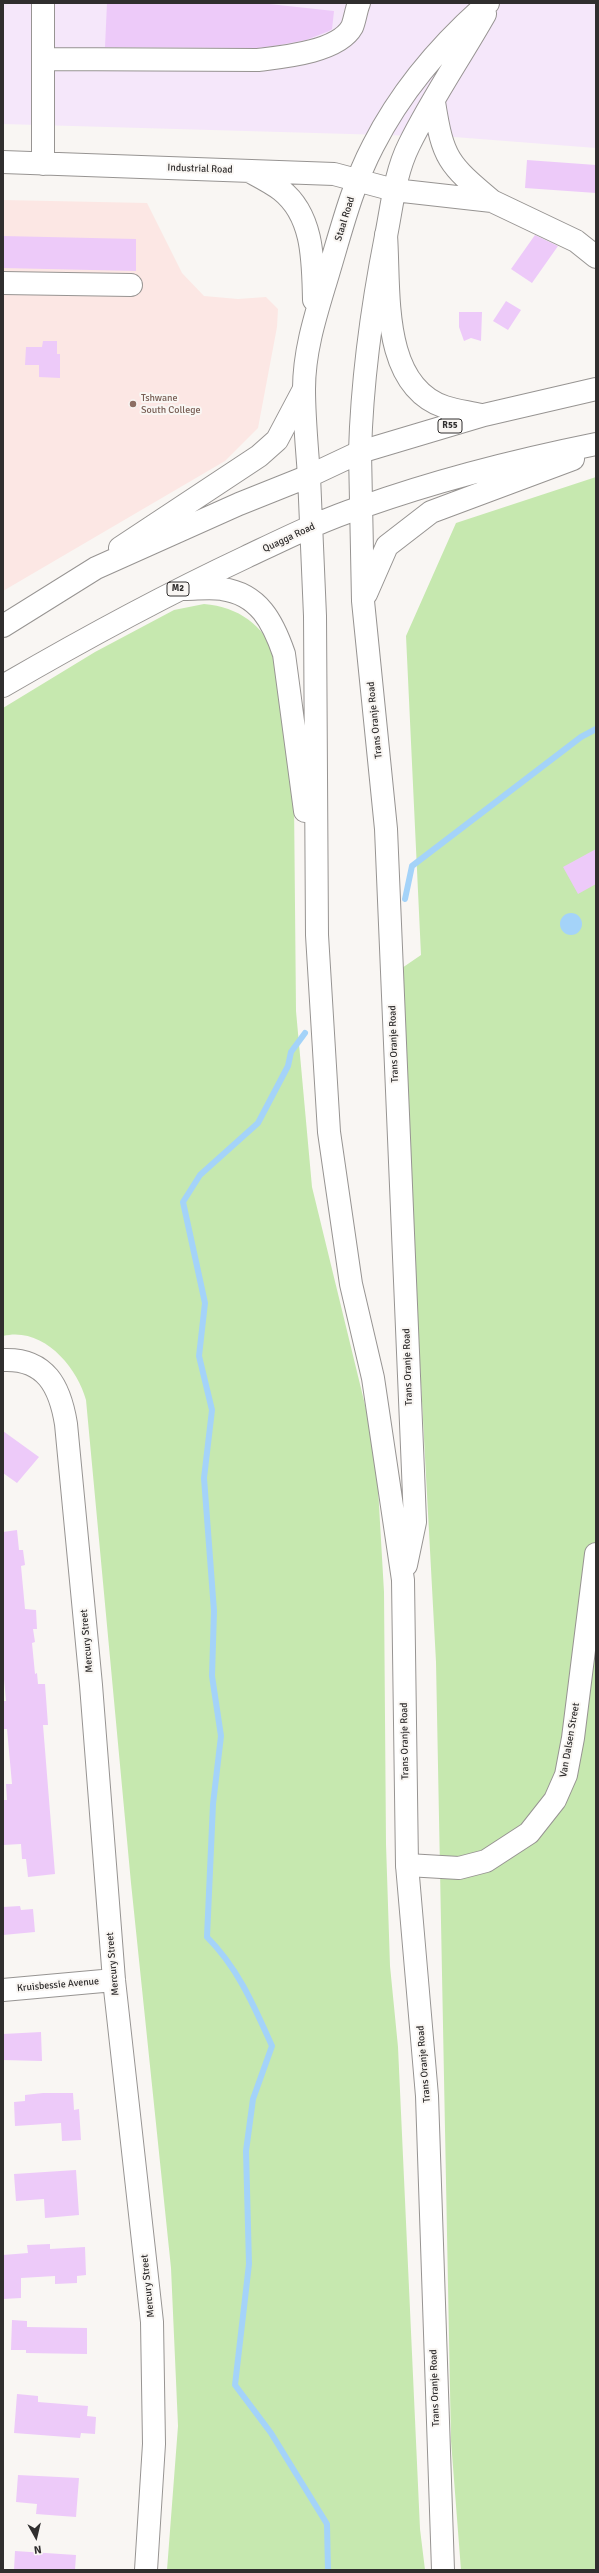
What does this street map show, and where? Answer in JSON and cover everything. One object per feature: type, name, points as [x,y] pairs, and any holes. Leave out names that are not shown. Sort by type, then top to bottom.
[{"type":"main road","points":[[43,3],[43,164]]},
{"type":"main road","points":[[43,59],[258,60],[282,57],[336,42],[352,27],[358,3]]},
{"type":"main road","name":"Staal Road","points":[[311,527],[304,389],[307,354],[314,323],[358,180],[373,146],[419,75],[442,46],[488,3]]},
{"type":"main road","points":[[360,452],[363,380],[377,277],[394,190],[408,146],[492,3]]},
{"type":"main road","points":[[434,102],[439,137],[450,161],[459,173],[492,201],[576,241],[596,258]]},
{"type":"main road","name":"Industrial Road","points":[[3,162],[334,174],[394,190],[492,201]]},
{"type":"main road","points":[[248,170],[281,190],[298,209],[305,224],[313,264],[314,323]]},
{"type":"main road","points":[[386,235],[395,350],[403,370],[419,390],[433,401],[444,407],[484,415]]},
{"type":"main road","points":[[3,283],[131,285]]},
{"type":"main road","points":[[96,568],[128,540],[260,456],[277,440],[304,389]]},
{"type":"main road","name":"R55","points":[[309,476],[360,452],[484,415],[596,389]]},
{"type":"main road","name":"Quagga Road","points":[[3,686],[87,637],[178,589],[311,527],[360,507],[474,474],[596,444]]},
{"type":"main road","points":[[363,601],[387,546],[431,512],[548,470],[596,449]]},
{"type":"main road","name":"Trans Oranje Road","points":[[360,452],[363,601],[386,829],[413,1463],[415,1522],[403,1580]]},
{"type":"main road","points":[[3,626],[96,568],[239,504],[309,476]]},
{"type":"main road","name":"Trans Oranje Road","points":[[311,527],[317,720],[316,881],[322,1033],[329,1132],[351,1284],[373,1378],[403,1580],[407,1865],[427,2096],[441,2548],[443,2570]]},
{"type":"main road","points":[[178,589],[223,589],[245,597],[264,609],[276,631],[284,654],[316,881]]},
{"type":"main road","name":"Mercury Street","points":[[3,1360],[24,1361],[36,1367],[54,1383],[59,1395],[66,1424],[92,1693],[114,1980],[152,2322],[154,2444],[146,2570]]},
{"type":"main road","name":"Van Dalsen Street","points":[[407,1865],[459,1868],[486,1861],[529,1833],[555,1800],[566,1775],[573,1738],[596,1554]]},
{"type":"main road","name":"Kruisbessie Avenue","points":[[3,1990],[114,1980]]},
{"type":"main road","name":"Trans Oranje Road","points":[[441,2548],[446,2570]]},
{"type":"shaded area","points":[[3,3],[596,3],[596,148],[454,137],[3,124]]},
{"type":"shaded area","name":"Tshwane South College","points":[[3,200],[147,203],[182,273],[204,296],[238,299],[266,297],[278,309],[277,327],[258,428],[225,461],[3,591]]},
{"type":"green space","points":[[596,477],[596,2570],[461,2570],[451,2441],[436,1662],[414,1252],[402,968],[421,955],[406,636],[456,523]]},
{"type":"green space","points":[[204,604],[228,609],[248,620],[264,635],[276,656],[294,801],[296,1011],[312,1187],[367,1413],[378,1488],[384,1592],[386,1844],[390,1966],[398,2047],[420,2529],[425,2570],[167,2570],[178,2426],[171,2268],[131,1883],[86,1400],[75,1374],[56,1352],[44,1343],[31,1337],[17,1334],[3,1336],[3,708],[95,652],[174,610]]},
{"type":"water","points":[[571,913],[579,916],[582,924],[579,932],[571,935],[563,932],[560,924],[563,916]]},
{"type":"building","points":[[107,3],[260,3],[334,11],[332,29],[329,31],[306,40],[279,45],[257,48],[105,47]]},
{"type":"building","points":[[527,160],[596,165],[596,193],[525,188]]},
{"type":"building","points":[[535,235],[558,246],[532,283],[511,269]]},
{"type":"building","points":[[3,236],[136,239],[136,271],[3,268]]},
{"type":"building","points":[[506,301],[521,310],[508,330],[493,321]]},
{"type":"building","points":[[459,312],[482,312],[481,341],[471,338],[464,341],[459,327]]},
{"type":"building","points":[[43,341],[57,341],[57,354],[60,354],[60,378],[39,377],[39,365],[25,365],[26,347],[42,347]]},
{"type":"building","points":[[596,849],[596,884],[578,894],[563,867]]},
{"type":"building","points":[[3,1431],[39,1457],[17,1483],[3,1473]]},
{"type":"building","points":[[17,1530],[19,1550],[23,1550],[25,1565],[21,1566],[25,1609],[36,1610],[37,1629],[33,1629],[35,1642],[32,1643],[35,1674],[37,1673],[38,1684],[45,1684],[48,1725],[43,1725],[55,1874],[28,1877],[26,1859],[22,1859],[21,1844],[3,1845],[3,1800],[7,1800],[6,1784],[12,1784],[7,1729],[3,1729],[3,1701],[6,1701],[3,1668],[3,1532]]},
{"type":"building","points":[[20,1906],[21,1910],[33,1909],[35,1932],[3,1935],[3,1907]]},
{"type":"building","points":[[41,2032],[42,2061],[3,2060],[3,2034]]},
{"type":"building","points":[[43,2093],[73,2093],[74,2110],[79,2109],[81,2140],[62,2141],[61,2123],[15,2126],[14,2102],[25,2101],[25,2095]]},
{"type":"building","points":[[76,2170],[79,2215],[45,2218],[44,2199],[16,2201],[14,2174]]},
{"type":"building","points":[[50,2244],[50,2249],[85,2247],[86,2275],[77,2276],[77,2283],[55,2284],[55,2276],[21,2278],[21,2298],[3,2299],[3,2255],[28,2253],[27,2245]]},
{"type":"building","points":[[12,2320],[27,2321],[27,2327],[87,2328],[87,2354],[26,2353],[26,2350],[11,2350]]},
{"type":"building","points":[[17,2394],[38,2396],[38,2402],[88,2406],[87,2416],[96,2417],[95,2434],[81,2433],[80,2438],[14,2433]]},
{"type":"building","points":[[18,2475],[79,2478],[76,2517],[36,2514],[37,2504],[16,2502]]},
{"type":"building","points":[[15,2551],[76,2555],[75,2570],[14,2570]]},
{"type":"waterway","points":[[405,899],[412,866],[581,737],[596,729]]},
{"type":"waterway","points":[[305,1033],[291,1052],[288,1066],[258,1123],[200,1175],[183,1202],[205,1303],[199,1356],[212,1410],[204,1478],[214,1611],[212,1676],[221,1736],[213,1804],[207,1937],[228,1961],[252,2002],[272,2046],[253,2099],[246,2151],[249,2264],[235,2385],[271,2433],[327,2524],[328,2570]]},
{"type":"place","name":"Tshwane South College","points":[[133,404]]}]
